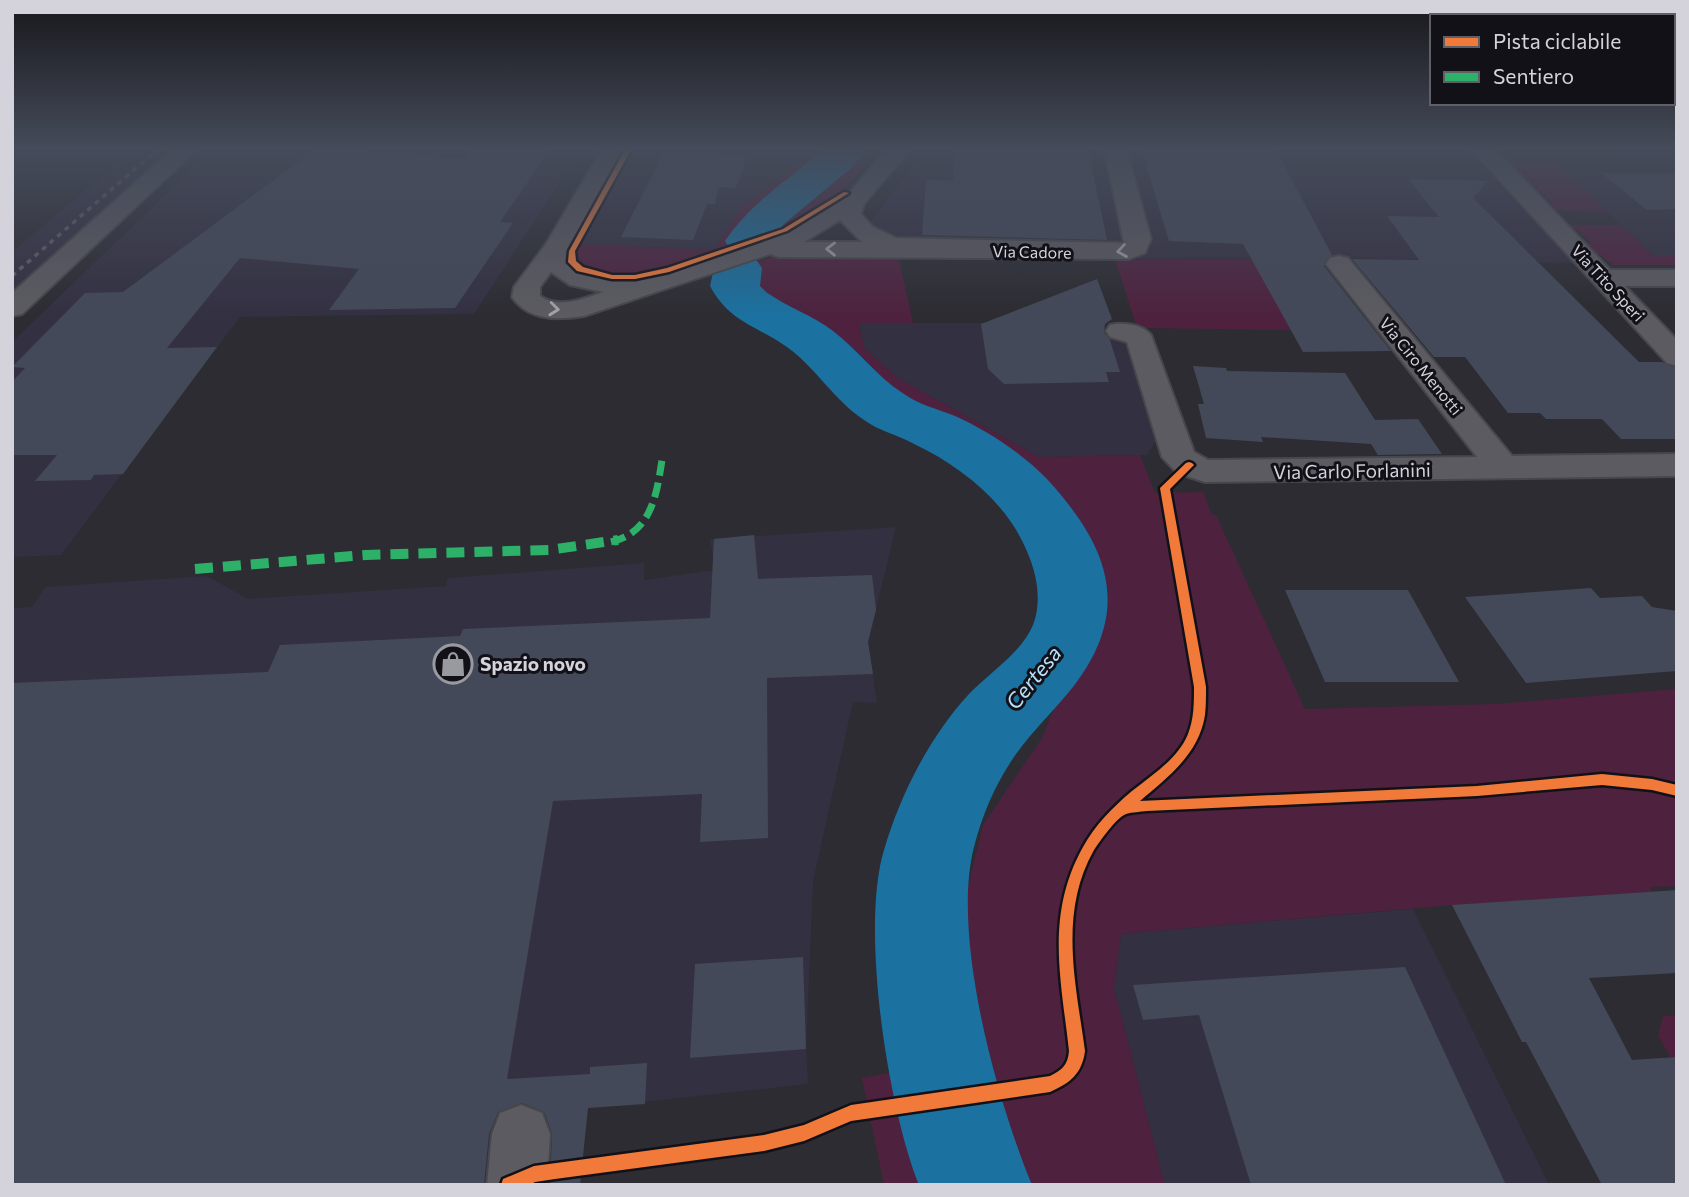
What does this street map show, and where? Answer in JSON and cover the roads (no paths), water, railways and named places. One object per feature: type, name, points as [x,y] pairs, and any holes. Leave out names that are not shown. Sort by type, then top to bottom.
[{"type":"street","points":[[12,308],[126,204]]},
{"type":"street","points":[[582,204],[557,246],[525,292],[527,300],[536,306],[556,310],[584,308],[770,249],[851,204]]},
{"type":"street","name":"Via Cadore","points":[[852,204],[848,210],[850,218],[870,236],[894,246],[1109,253],[1134,250],[1138,239],[1129,204]]},
{"type":"street","name":"Via Tito Speri","points":[[1533,204],[1677,357]]},
{"type":"street","points":[[557,246],[554,255],[557,265],[579,279],[620,285],[670,279]]},
{"type":"street","points":[[770,249],[923,249]]},
{"type":"street","name":"Via Ciro Menotti","points":[[1339,264],[1504,468]]},
{"type":"street","points":[[1603,278],[1677,278]]},
{"type":"street","name":"Via Carlo Forlanini","points":[[1120,331],[1139,338],[1177,452],[1183,461],[1196,468],[1223,473],[1677,465]]},
{"type":"waterway","name":"Certesa","points":[[748,241],[757,227],[780,204]]},
{"type":"waterway","name":"Certesa","points":[[738,268],[735,286],[740,295],[757,309],[806,336],[883,407],[962,444],[1003,474],[1021,491],[1051,531],[1071,578],[1074,602],[1070,624],[1061,645],[974,748],[941,814],[925,864],[924,951],[931,1014],[951,1107],[968,1168],[976,1185]]},
{"type":"railway","points":[[12,276],[95,204]]},
{"type":"place","name":"Spazio novo","points":[[453,664]]}]
